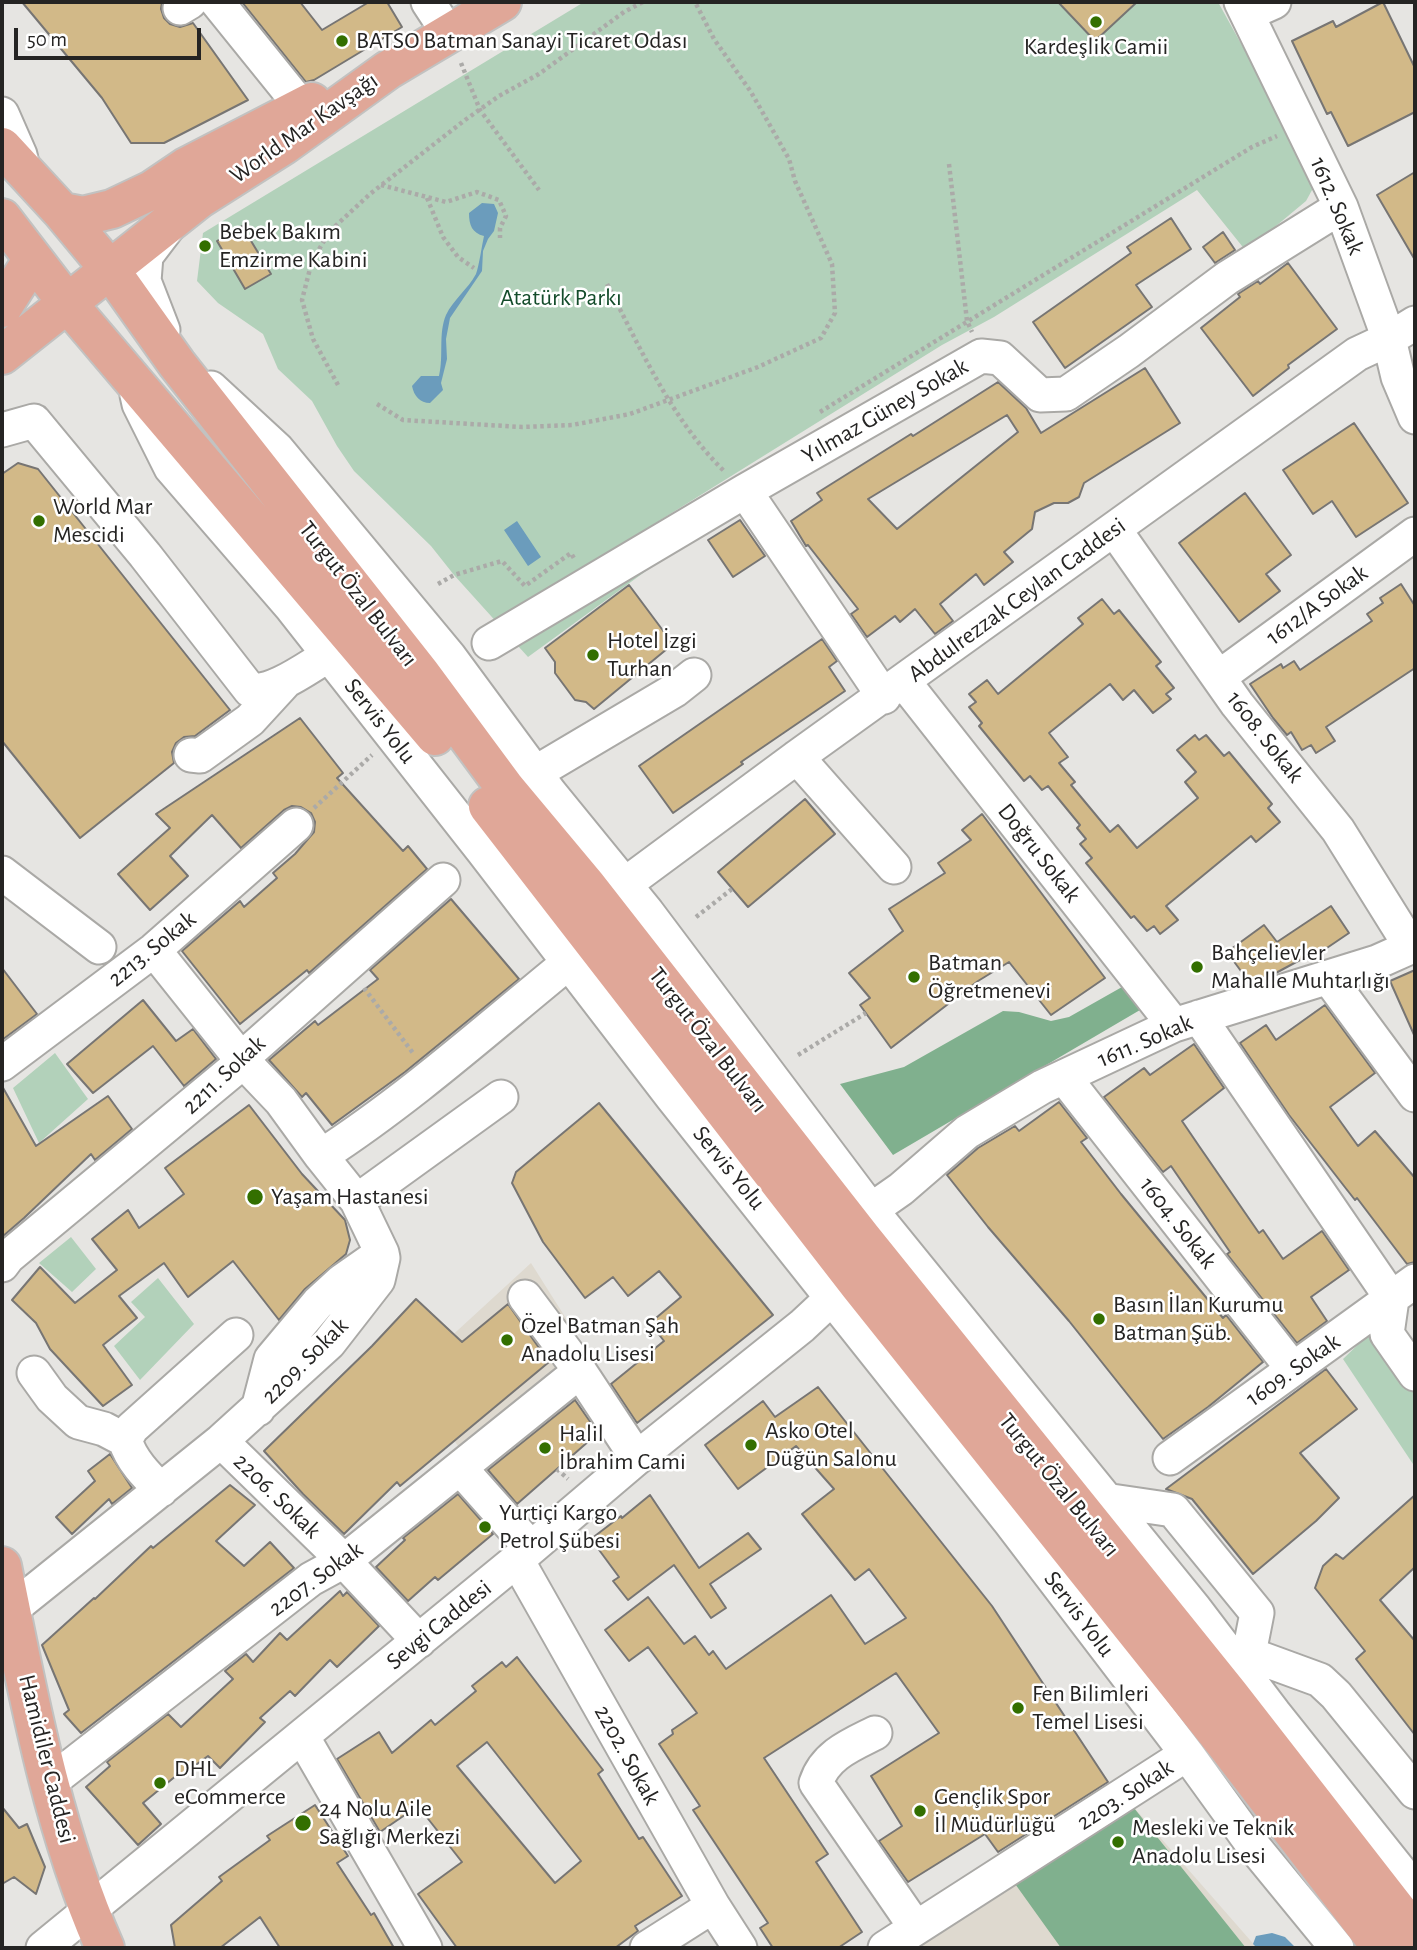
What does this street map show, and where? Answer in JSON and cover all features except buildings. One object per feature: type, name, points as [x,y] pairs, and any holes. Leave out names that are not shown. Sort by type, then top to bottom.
[{"type":"main road","points":[[388,70],[502,2]]},
{"type":"main road","name":"World Mar Kavşağı","points":[[62,212],[83,216],[112,209],[152,190],[186,167],[301,106],[388,70]]},
{"type":"main road","name":"World Mar Kavşağı","points":[[9,349],[200,199],[284,145],[388,70]]},
{"type":"main road","name":"Turgut Özal Bulvarı","points":[[13,161],[62,212],[111,271],[177,364],[421,674],[506,789],[587,887],[870,1248],[1229,1694],[1415,1933]]},
{"type":"main road","name":"Turgut Özal Bulvarı","points":[[2,218],[68,304],[420,715],[820,1235],[1219,1735],[1382,1948]]},
{"type":"main road","points":[[2,308],[33,259]]},
{"type":"main road","points":[[9,349],[62,334],[103,344]]},
{"type":"main road","name":"Hamidiler Caddesi","points":[[2,1566],[6,1614],[49,1783],[89,1912],[105,1948]]},
{"type":"street","points":[[217,2],[301,106]]},
{"type":"street","points":[[428,2],[449,34]]},
{"type":"street","name":"1612. Sokak","points":[[1254,6],[1301,126],[1402,331],[1398,377],[1415,417]]},
{"type":"street","points":[[2,114],[20,155],[13,161]]},
{"type":"street","name":"Yılmaz Güney Sokak","points":[[489,643],[590,583],[735,475],[981,356],[1000,358],[1040,396],[1066,394],[1227,278],[1341,207]]},
{"type":"street","points":[[170,224],[146,256],[144,281],[177,364],[198,376],[277,449],[449,656],[871,1210],[1105,1500],[1241,1660],[1415,1889]]},
{"type":"street","name":"Abdulrezzak Ceylan Caddesi","points":[[624,884],[1357,354],[1402,331]]},
{"type":"street","name":"Servis Yolu","points":[[135,382],[139,404],[171,468],[292,608],[568,963],[1010,1522],[1187,1754],[1255,1848],[1337,1948]]},
{"type":"street","points":[[2,430],[34,421],[145,555],[250,690],[260,692],[286,681],[328,655]]},
{"type":"street","name":"Doğru Sokak","points":[[735,475],[894,689],[1186,1021],[1404,1290]]},
{"type":"street","name":"1608. Sokak","points":[[1114,529],[1237,704],[1338,830],[1413,946]]},
{"type":"street","name":"1612/A Sokak","points":[[1219,677],[1415,534]]},
{"type":"street","points":[[536,773],[675,690],[694,675]]},
{"type":"street","points":[[191,755],[200,756],[250,720],[286,681]]},
{"type":"street","points":[[797,757],[894,867]]},
{"type":"street","name":"2213. Sokak","points":[[2,1064],[154,950],[296,825]]},
{"type":"street","points":[[2,873],[99,947]]},
{"type":"street","name":"2211. Sokak","points":[[2,1265],[8,1257],[232,1071],[241,1059],[443,880]]},
{"type":"street","name":"1611. Sokak","points":[[871,1210],[901,1189],[967,1132],[1042,1087],[1186,1021],[1377,961],[1413,946]]},
{"type":"street","name":"2209. Sokak","points":[[6,1614],[221,1441],[329,1343],[378,1280],[383,1258],[357,1201],[281,1101],[241,1059],[154,950]]},
{"type":"street","points":[[321,1156],[353,1136],[568,963]]},
{"type":"street","points":[[1328,977],[1415,1095]]},
{"type":"street","name":"1604. Sokak","points":[[1064,1077],[1293,1369]]},
{"type":"street","points":[[357,1201],[501,1097]]},
{"type":"street","points":[[1404,1290],[1387,1334],[1415,1374]]},
{"type":"street","name":"1609. Sokak","points":[[1170,1458],[1404,1290]]},
{"type":"street","points":[[525,1297],[576,1366],[636,1458]]},
{"type":"street","name":"Sevgi Caddesi","points":[[43,1948],[419,1641],[636,1458],[802,1326],[832,1298]]},
{"type":"street","points":[[160,1490],[128,1451],[125,1440],[132,1428],[236,1335]]},
{"type":"street","name":"2207. Sokak","points":[[49,1783],[311,1579],[344,1561],[460,1468],[576,1366]]},
{"type":"street","points":[[34,1373],[52,1398],[78,1422],[104,1429],[125,1440]]},
{"type":"street","name":"2206. Sokak","points":[[221,1441],[344,1561],[419,1641]]},
{"type":"street","name":"2202. Sokak","points":[[460,1468],[524,1554],[713,1906],[740,1948]]},
{"type":"street","points":[[1105,1500],[1173,1510],[1257,1612],[1241,1660]]},
{"type":"street","points":[[1241,1660],[1320,1680],[1336,1695],[1415,1792]]},
{"type":"street","points":[[874,1733],[838,1751],[819,1773],[816,1783],[916,1928]]},
{"type":"street","points":[[302,1736],[425,1948]]},
{"type":"street","name":"2203. Sokak","points":[[885,1948],[1187,1754]]},
{"type":"street","points":[[647,1948],[713,1906]]},
{"type":"path","points":[[338,385],[313,339],[302,300],[312,261],[330,231],[381,185],[480,110],[539,74],[624,12],[643,2]]},
{"type":"path","points":[[377,404],[403,420],[522,426],[572,425],[630,414],[758,367],[821,338],[835,313],[832,264],[795,181],[789,159],[751,92],[714,39],[695,2]]},
{"type":"path","points":[[449,34],[480,110],[539,190]]},
{"type":"path","points":[[817,414],[1252,147],[1301,126]]},
{"type":"path","points":[[949,164],[967,321],[981,356]]},
{"type":"path","points":[[381,185],[446,202],[477,191],[499,200],[506,216],[500,228],[500,238]]},
{"type":"path","points":[[427,198],[443,237],[458,257],[474,268]]},
{"type":"path","points":[[607,284],[667,400],[714,461],[735,475]]},
{"type":"path","points":[[438,584],[454,575],[502,561],[525,586],[571,553],[590,583]]},
{"type":"path","points":[[296,825],[393,738]]},
{"type":"path","points":[[696,917],[732,889]]},
{"type":"path","points":[[346,965],[430,1075]]},
{"type":"path","points":[[798,1055],[866,1013]]},
{"type":"shaded area","name":"Özel Batman Şah Anadolu Lisesi","points":[[531,1263],[567,1320],[568,1361],[460,1449],[409,1375]]},
{"type":"shaded area","name":"Mesleki ve Teknik Anadolu Lisesi","points":[[1130,1803],[1257,1948],[916,1948],[1013,1881]]},
{"type":"green space","name":"Atatürk Parkı","points":[[584,2],[1218,2],[1317,181],[1306,201],[1246,251],[1197,190],[654,524],[672,552],[528,657],[431,546],[354,471],[312,401],[278,369],[263,334],[218,303],[197,281],[203,233]]},
{"type":"green space","points":[[1122,987],[1140,1010],[893,1155],[840,1084],[904,1067],[1003,1011],[1019,1012],[1051,1021],[1069,1017]]},
{"type":"green space","points":[[55,1053],[88,1099],[39,1143],[13,1088]]},
{"type":"green space","points":[[71,1237],[96,1269],[72,1292],[39,1263]]},
{"type":"green space","points":[[158,1278],[194,1324],[140,1380],[114,1346],[145,1317],[131,1302]]},
{"type":"green space","points":[[1371,1332],[1415,1394],[1415,1467],[1343,1359]]},
{"type":"green space","name":"Mesleki ve Teknik Anadolu Lisesi","points":[[1130,1803],[1246,1948],[1061,1948],[1013,1881]]},
{"type":"water","points":[[482,203],[494,204],[498,213],[494,231],[483,251],[482,271],[450,318],[446,339],[447,359],[441,383],[443,390],[430,403],[426,403],[418,398],[412,386],[421,376],[439,376],[442,330],[446,315],[477,270],[484,236],[472,228],[469,213]]},
{"type":"water","points":[[517,521],[541,557],[528,566],[504,530]]},
{"type":"water","points":[[1272,1933],[1285,1937],[1296,1948],[1257,1948],[1253,1944],[1256,1936]]},
{"type":"place","name":"Kardeşlik Camii","points":[[1096,22]]},
{"type":"place","name":"BATSO Batman Sanayi Ticaret Odası","points":[[342,41]]},
{"type":"place","name":"Bebek Bakım Emzirme Kabini","points":[[205,246]]},
{"type":"place","name":"World Mar Mescidi","points":[[39,521]]},
{"type":"place","name":"Hotel İzgi Turhan","points":[[593,655]]},
{"type":"place","name":"Bahçelievler Mahalle Muhtarlığı","points":[[1197,967]]},
{"type":"place","name":"Batman Öğretmenevi","points":[[914,977]]},
{"type":"place","name":"Yaşam Hastanesi","points":[[255,1197]]},
{"type":"place","name":"Basın İlan Kurumu Batman Şüb.","points":[[1099,1319]]},
{"type":"place","name":"Özel Batman Şah Anadolu Lisesi","points":[[507,1340]]},
{"type":"place","name":"Asko Otel Düğün Salonu","points":[[751,1445]]},
{"type":"place","name":"Halil İbrahim Cami","points":[[545,1448]]},
{"type":"place","name":"Yurtiçi Kargo Petrol Şübesi","points":[[485,1527]]},
{"type":"place","name":"Fen Bilimleri Temel Lisesi","points":[[1018,1708]]},
{"type":"place","name":"DHL eCommerce","points":[[160,1783]]},
{"type":"place","name":"Gençlik Spor İl Müdürlüğü","points":[[920,1811]]},
{"type":"place","name":"24 Nolu Aile Sağlığı Merkezi","points":[[303,1823]]},
{"type":"place","name":"Mesleki ve Teknik Anadolu Lisesi","points":[[1118,1842]]}]
